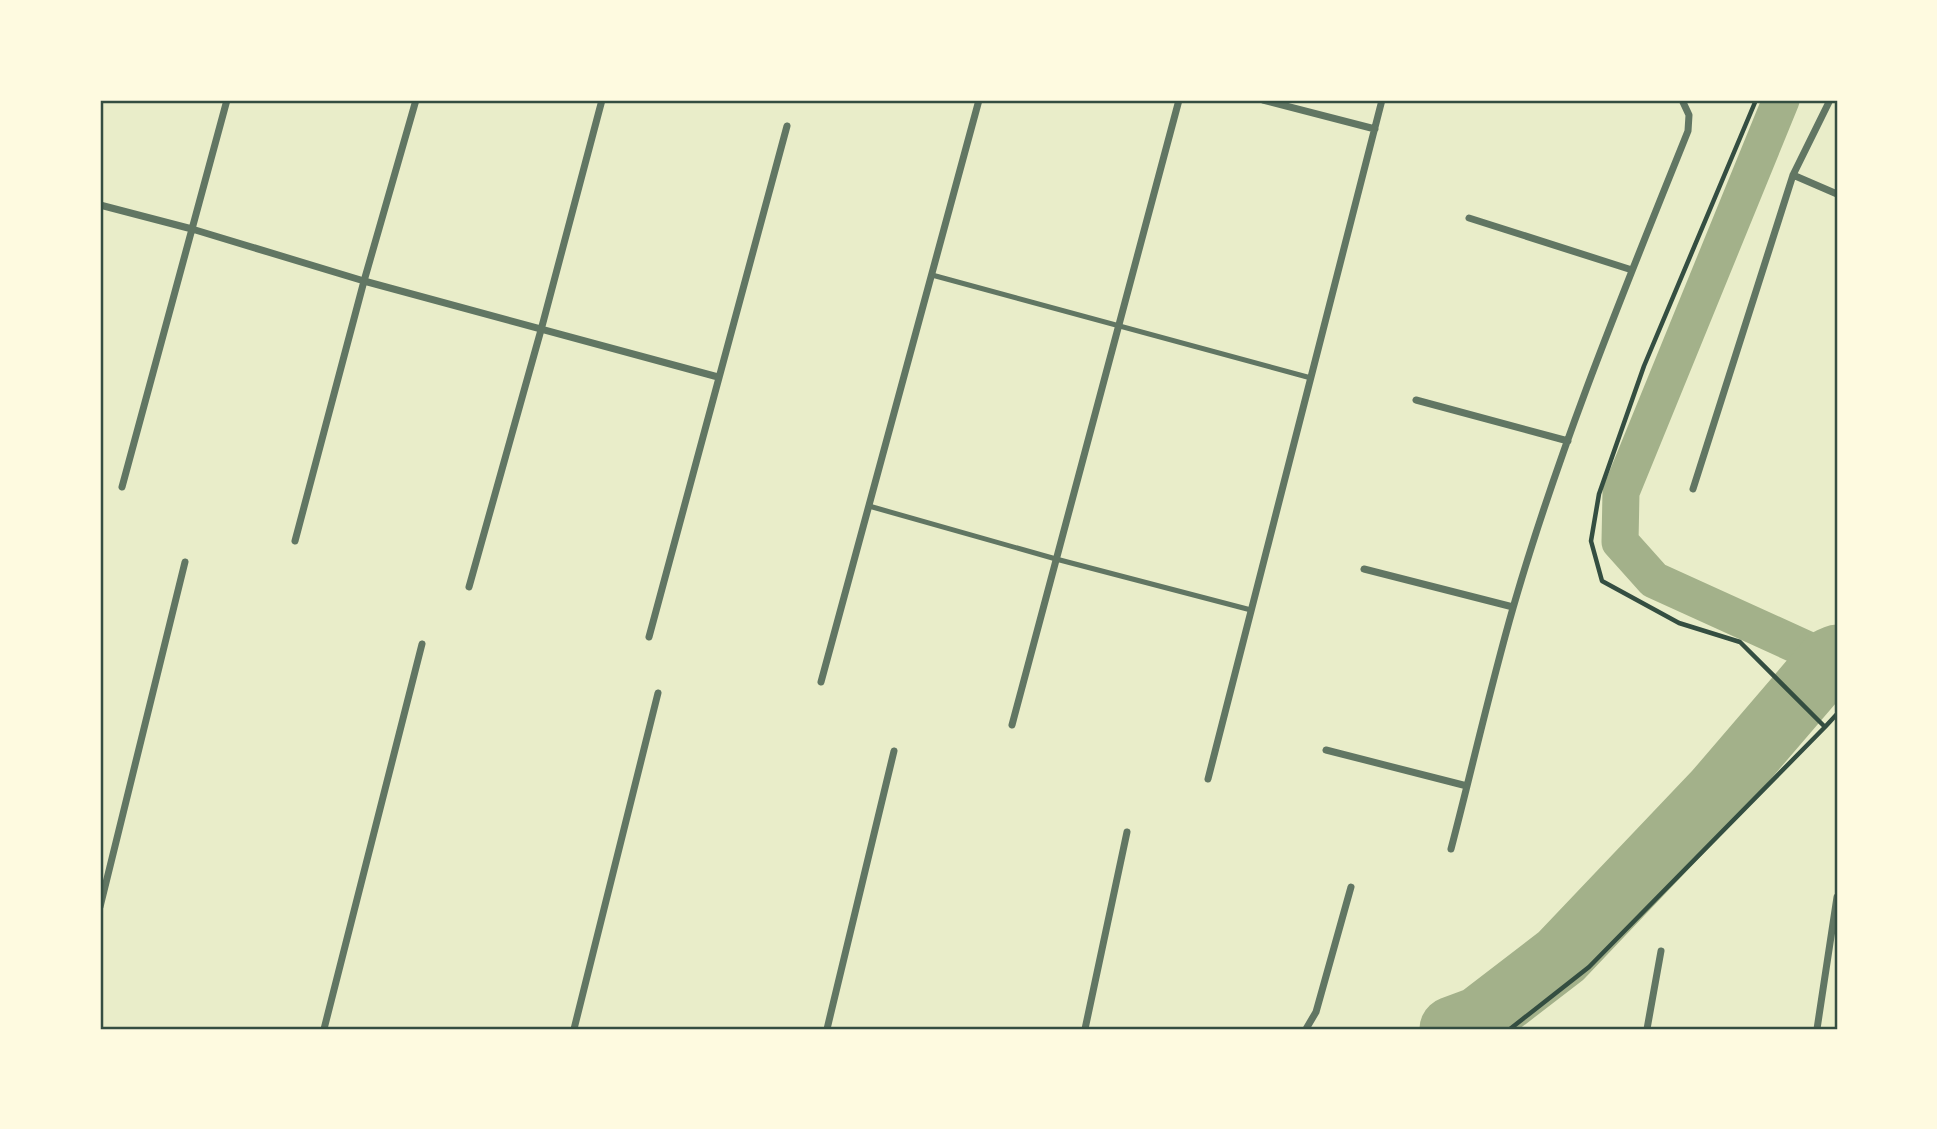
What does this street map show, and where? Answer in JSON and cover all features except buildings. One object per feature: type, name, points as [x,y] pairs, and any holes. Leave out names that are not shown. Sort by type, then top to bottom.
[{"type":"street","points":[[122,486],[227,100]]},
{"type":"street","points":[[295,541],[364,281],[416,100]]},
{"type":"street","points":[[469,587],[602,100]]},
{"type":"street","points":[[821,682],[979,100]]},
{"type":"street","points":[[1012,725],[1179,100]]},
{"type":"street","points":[[1262,100],[1375,129]]},
{"type":"street","points":[[1208,779],[1382,100]]},
{"type":"street","points":[[1451,849],[1513,607],[1568,441],[1688,131],[1689,116],[1682,100]]},
{"type":"street","points":[[1693,489],[1793,175],[1830,100]]},
{"type":"street","points":[[649,637],[787,126]]},
{"type":"street","points":[[1793,175],[1837,194]]},
{"type":"street","points":[[100,205],[192,229],[364,281],[718,377]]},
{"type":"street","points":[[1469,218],[1632,270]]},
{"type":"street","points":[[1416,400],[1568,441]]},
{"type":"street","points":[[100,907],[185,562]]},
{"type":"street","points":[[1364,569],[1513,607]]},
{"type":"street","points":[[324,1029],[422,645]]},
{"type":"street","points":[[573,1029],[657,693]]},
{"type":"street","points":[[1326,750],[1467,786]]},
{"type":"street","points":[[827,1029],[894,751]]},
{"type":"street","points":[[1085,1029],[1127,832]]},
{"type":"street","points":[[1306,1029],[1316,1012],[1351,887]]},
{"type":"street","points":[[1817,1029],[1837,897]]},
{"type":"street","points":[[1647,1029],[1661,951]]},
{"type":"lane","points":[[932,275],[1311,378]]},
{"type":"lane","points":[[869,506],[1251,610]]},
{"type":"path","points":[[1510,1029],[1589,967],[1825,727]]},
{"type":"waterway","points":[[1781,100],[1621,492],[1620,542],[1654,580],[1830,660]]},
{"type":"waterway","points":[[1452,1029],[1479,1019],[1561,956],[1716,793],[1830,660],[1837,657]]}]
